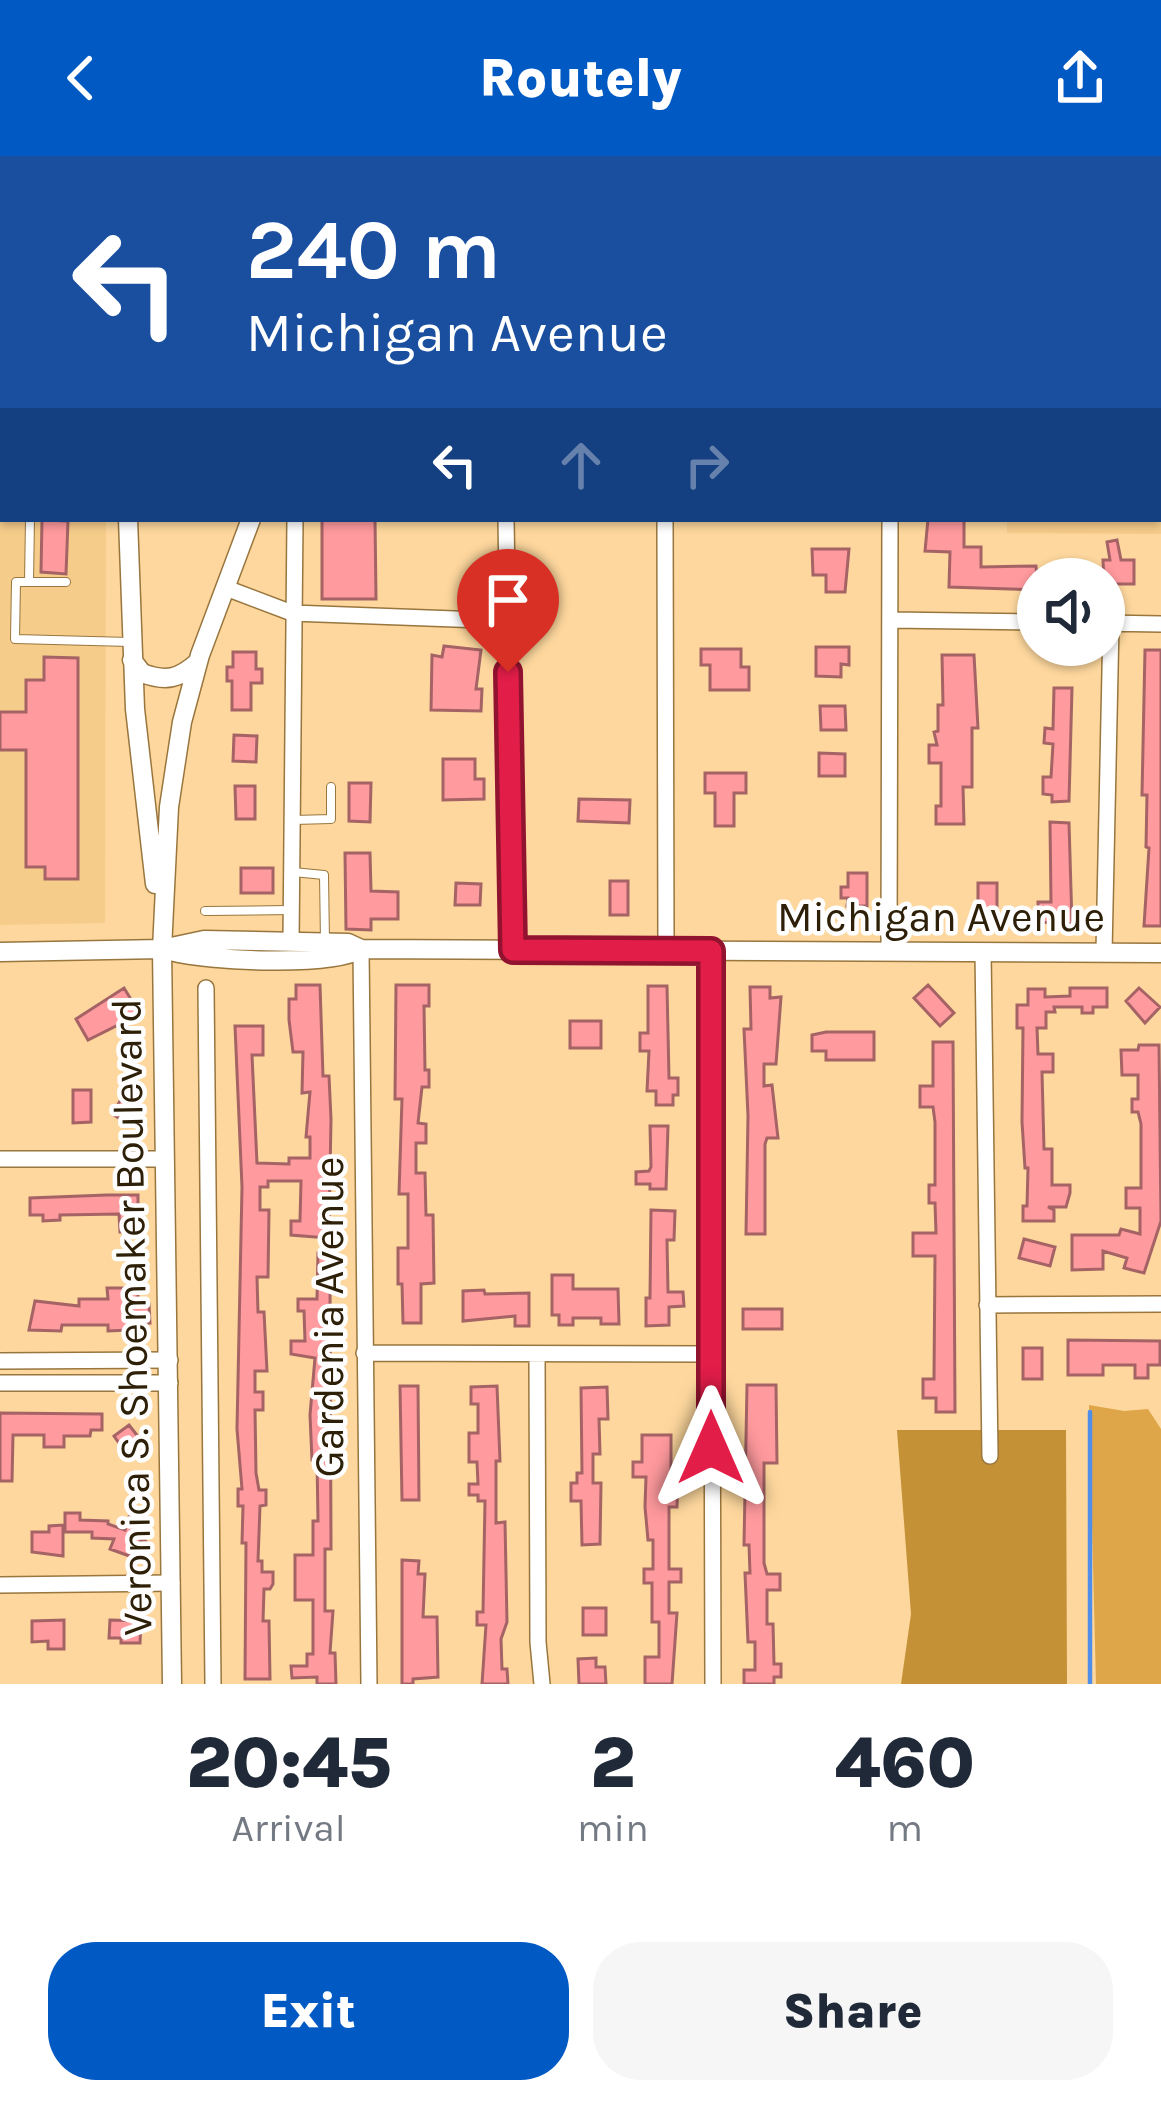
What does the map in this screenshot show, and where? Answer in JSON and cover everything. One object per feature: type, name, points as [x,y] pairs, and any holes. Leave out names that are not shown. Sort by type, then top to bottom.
[{"type":"street","name":"Veronica S. Shoemaker Boulevard","points":[[128,522],[132,651],[161,949]]},
{"type":"street","name":"Veronica S. Shoemaker Boulevard","points":[[172,1684],[161,949],[169,807],[182,722],[199,662],[250,522]]},
{"type":"street","points":[[291,941],[295,522]]},
{"type":"street","points":[[506,522],[513,950]]},
{"type":"street","points":[[665,522],[666,950]]},
{"type":"street","points":[[889,951],[890,522]]},
{"type":"street","points":[[226,588],[292,613],[509,621]]},
{"type":"street","points":[[890,620],[1017,622]]},
{"type":"street","points":[[1125,623],[1161,624]]},
{"type":"street","points":[[132,651],[142,673],[167,679],[185,674],[199,662]]},
{"type":"street","points":[[1104,952],[1107,666]]},
{"type":"street","name":"Michigan Avenue","points":[[0,952],[161,949],[205,940],[325,942],[361,949],[1161,953]]},
{"type":"street","name":"Michigan Avenue","points":[[161,949],[200,958],[346,958],[361,949]]},
{"type":"street","name":"Gardenia Avenue","points":[[361,949],[369,1684]]},
{"type":"street","points":[[711,951],[713,1684]]},
{"type":"street","points":[[983,952],[990,1456]]},
{"type":"street","points":[[206,988],[213,1684]]},
{"type":"street","points":[[0,1159],[164,1159]]},
{"type":"street","points":[[987,1305],[1161,1304]]},
{"type":"street","points":[[364,1353],[711,1354]]},
{"type":"street","points":[[537,1354],[542,1684]]},
{"type":"street","points":[[0,1361],[170,1360]]},
{"type":"street","points":[[0,1383],[170,1384]]},
{"type":"street","points":[[0,1585],[172,1583]]},
{"type":"lane","points":[[29,582],[30,522]]},
{"type":"lane","points":[[66,582],[16,582],[15,639],[132,651]]},
{"type":"lane","points":[[292,820],[331,819],[331,788]]},
{"type":"lane","points":[[292,872],[324,875],[325,942]]},
{"type":"lane","points":[[205,911],[292,910]]},
{"type":"shaded area","points":[[0,522],[106,522],[105,923],[0,925]]},
{"type":"shaded area","points":[[1007,522],[1161,522],[1161,534],[1007,533]]},
{"type":"shaded area","points":[[1089,1405],[1124,1411],[1148,1409],[1161,1429],[1161,1684],[1096,1684]]},
{"type":"shaded area","points":[[897,1430],[1066,1430],[1067,1684],[901,1684],[911,1614]]},
{"type":"building","points":[[42,522],[68,522],[66,574],[41,572]]},
{"type":"building","points":[[322,522],[375,522],[376,599],[322,599]]},
{"type":"building","points":[[928,522],[964,522],[964,547],[981,547],[981,567],[1017,566],[1017,589],[949,587],[950,552],[925,551]]},
{"type":"building","points":[[1117,540],[1121,558],[1110,558],[1107,542]]},
{"type":"building","points":[[812,549],[849,549],[845,592],[826,592],[826,575],[813,575]]},
{"type":"building","points":[[1125,560],[1134,560],[1134,584],[1125,584]]},
{"type":"building","points":[[444,646],[481,650],[476,689],[482,689],[481,711],[431,710],[432,655],[442,657]]},
{"type":"building","points":[[816,647],[849,647],[849,665],[841,664],[841,677],[816,676]]},
{"type":"building","points":[[701,649],[741,649],[741,667],[749,667],[749,690],[710,690],[710,665],[701,665]]},
{"type":"building","points":[[1145,650],[1161,650],[1161,926],[1144,926],[1149,848],[1147,795],[1142,795]]},
{"type":"building","points":[[233,652],[256,652],[256,669],[262,669],[262,683],[251,683],[251,710],[232,710],[227,667],[233,667]]},
{"type":"building","points":[[942,655],[974,655],[978,728],[972,728],[972,787],[963,787],[964,824],[936,824],[941,763],[929,763],[929,745],[937,745],[938,705],[943,705]]},
{"type":"building","points":[[44,657],[78,658],[78,879],[45,879],[45,867],[26,867],[26,750],[0,750],[0,712],[26,712],[26,680],[44,680]]},
{"type":"building","points":[[1054,688],[1072,688],[1069,801],[1052,802],[1052,795],[1043,794],[1043,777],[1051,777],[1053,744],[1044,743],[1045,728],[1053,729]]},
{"type":"building","points":[[820,706],[845,706],[846,730],[821,730]]},
{"type":"building","points":[[234,735],[257,736],[256,762],[233,761]]},
{"type":"building","points":[[819,753],[845,754],[845,776],[819,776]]},
{"type":"building","points":[[443,759],[475,759],[475,779],[484,779],[484,799],[443,800]]},
{"type":"building","points":[[705,773],[746,773],[746,793],[734,793],[734,826],[715,826],[715,793],[705,793]]},
{"type":"building","points":[[349,783],[371,783],[370,822],[349,821]]},
{"type":"building","points":[[235,786],[255,786],[255,819],[236,819]]},
{"type":"building","points":[[579,799],[630,800],[629,823],[578,821]]},
{"type":"building","points":[[1050,822],[1069,823],[1072,924],[1038,922],[1038,902],[1051,902]]},
{"type":"building","points":[[345,853],[370,853],[371,891],[398,892],[398,919],[371,919],[371,930],[346,929]]},
{"type":"building","points":[[241,868],[273,868],[273,893],[241,893]]},
{"type":"building","points":[[848,873],[867,873],[867,906],[847,906],[848,898],[841,898],[841,887],[848,887]]},
{"type":"building","points":[[610,881],[628,881],[628,915],[610,915]]},
{"type":"building","points":[[456,883],[481,884],[480,905],[455,905]]},
{"type":"building","points":[[978,883],[997,883],[997,920],[978,920]]},
{"type":"building","points":[[296,985],[320,985],[323,1076],[329,1076],[331,1119],[329,1229],[327,1238],[291,1235],[291,1221],[300,1221],[301,1181],[268,1181],[268,1187],[260,1187],[260,1210],[269,1210],[268,1277],[257,1277],[267,1371],[255,1371],[255,1392],[263,1392],[263,1410],[255,1410],[256,1473],[259,1490],[266,1490],[266,1505],[260,1506],[258,1561],[262,1561],[262,1572],[273,1572],[273,1584],[264,1589],[270,1679],[245,1679],[246,1543],[242,1543],[243,1506],[238,1506],[238,1489],[242,1489],[237,1429],[242,1187],[235,1026],[263,1026],[263,1055],[252,1055],[257,1163],[289,1164],[289,1158],[310,1158],[310,1137],[306,1137],[310,1092],[302,1093],[303,1052],[293,1052],[289,1020],[289,999],[296,999]]},
{"type":"building","points":[[396,985],[429,985],[429,1006],[424,1006],[429,1087],[422,1087],[418,1123],[426,1124],[426,1143],[416,1143],[416,1173],[425,1173],[426,1215],[433,1215],[434,1283],[421,1284],[421,1323],[403,1323],[402,1284],[398,1284],[398,1248],[408,1248],[408,1194],[399,1194],[402,1099],[395,1099]]},
{"type":"building","points":[[928,985],[954,1013],[940,1026],[914,998]]},
{"type":"building","points":[[648,986],[667,986],[669,1078],[678,1078],[673,1105],[656,1105],[656,1091],[647,1091],[649,1051],[640,1051],[640,1033],[648,1033]]},
{"type":"building","points":[[750,987],[770,987],[770,998],[781,997],[776,1064],[764,1064],[764,1086],[772,1085],[778,1138],[767,1138],[765,1144],[765,1234],[746,1234],[744,1029],[751,1029]]},
{"type":"building","points":[[124,988],[140,1014],[88,1040],[76,1019]]},
{"type":"building","points":[[1070,988],[1107,988],[1107,1007],[1082,1013],[1082,1007],[1054,1007],[1055,1012],[1046,1012],[1046,1028],[1037,1028],[1038,1054],[1053,1054],[1053,1072],[1042,1072],[1044,1149],[1052,1149],[1052,1185],[1070,1185],[1070,1193],[1066,1207],[1048,1207],[1054,1210],[1054,1221],[1023,1221],[1028,1168],[1022,1122],[1023,1028],[1017,1028],[1017,1005],[1028,1005],[1028,989],[1045,989],[1045,997],[1070,996]]},
{"type":"building","points":[[1139,988],[1160,1007],[1145,1023],[1126,1001]]},
{"type":"building","points":[[570,1021],[601,1021],[601,1048],[570,1048]]},
{"type":"building","points":[[874,1032],[874,1060],[826,1060],[826,1051],[812,1051],[812,1035]]},
{"type":"building","points":[[933,1042],[953,1042],[955,1412],[936,1412],[936,1398],[923,1398],[923,1379],[934,1379],[935,1256],[913,1256],[913,1233],[936,1233],[935,1203],[929,1203],[929,1185],[935,1185],[935,1122],[933,1107],[920,1107],[920,1086],[933,1086]]},
{"type":"building","points":[[1139,1045],[1159,1045],[1161,1221],[1144,1273],[1124,1268],[1127,1258],[1103,1251],[1103,1269],[1072,1270],[1072,1235],[1119,1235],[1121,1229],[1140,1234],[1140,1208],[1126,1208],[1126,1188],[1141,1188],[1141,1124],[1138,1112],[1132,1112],[1132,1099],[1138,1099],[1138,1075],[1122,1075],[1121,1050],[1138,1050]]},
{"type":"building","points":[[128,1088],[143,1097],[127,1123],[112,1114]]},
{"type":"building","points":[[73,1090],[91,1090],[91,1122],[73,1123]]},
{"type":"building","points":[[650,1126],[668,1126],[666,1189],[636,1184],[636,1172],[651,1167]]},
{"type":"building","points":[[138,1195],[138,1232],[120,1232],[119,1214],[60,1215],[60,1220],[43,1221],[43,1215],[30,1215],[30,1198]]},
{"type":"building","points":[[651,1210],[675,1211],[674,1240],[667,1240],[668,1292],[683,1292],[684,1306],[669,1307],[669,1325],[646,1326]]},
{"type":"building","points":[[1024,1239],[1055,1247],[1050,1266],[1019,1258]]},
{"type":"building","points":[[318,1253],[335,1253],[335,1282],[330,1282],[331,1549],[325,1549],[325,1611],[333,1611],[330,1653],[335,1653],[336,1684],[317,1684],[317,1677],[292,1678],[291,1666],[307,1666],[307,1654],[313,1654],[313,1600],[295,1600],[295,1555],[313,1555],[313,1521],[318,1521],[310,1415],[315,1358],[291,1354],[291,1341],[305,1341],[304,1311],[298,1311],[298,1299],[317,1299]]},
{"type":"building","points":[[552,1275],[573,1275],[573,1289],[618,1289],[619,1324],[601,1324],[601,1318],[573,1318],[573,1325],[559,1325],[559,1315],[552,1315]]},
{"type":"building","points":[[107,1288],[138,1288],[138,1304],[149,1304],[150,1323],[130,1324],[130,1330],[62,1325],[61,1331],[29,1330],[35,1301],[79,1306],[79,1299],[108,1299]]},
{"type":"building","points":[[484,1290],[485,1294],[529,1293],[529,1326],[515,1326],[515,1316],[463,1321],[463,1291]]},
{"type":"building","points":[[743,1309],[782,1309],[782,1329],[743,1329]]},
{"type":"building","points":[[1068,1340],[1160,1341],[1160,1365],[1148,1365],[1148,1378],[1135,1378],[1135,1365],[1103,1365],[1103,1375],[1068,1375]]},
{"type":"building","points":[[1023,1348],[1042,1348],[1042,1379],[1023,1379]]},
{"type":"building","points":[[747,1385],[776,1385],[777,1463],[764,1463],[764,1563],[767,1574],[780,1574],[780,1590],[767,1590],[774,1664],[781,1664],[781,1677],[774,1677],[774,1684],[744,1684],[744,1670],[755,1670],[755,1642],[748,1642],[745,1573],[750,1573],[749,1545],[744,1545]]},
{"type":"building","points":[[400,1386],[418,1386],[419,1500],[402,1500]]},
{"type":"building","points":[[497,1386],[496,1523],[505,1522],[507,1622],[501,1639],[502,1669],[507,1669],[508,1684],[482,1684],[486,1625],[477,1625],[477,1612],[483,1612],[485,1501],[469,1495],[469,1484],[478,1484],[477,1462],[469,1462],[469,1433],[478,1433],[478,1404],[471,1404],[471,1387]]},
{"type":"building","points":[[607,1387],[608,1419],[599,1419],[600,1454],[593,1454],[593,1483],[601,1483],[600,1544],[582,1545],[581,1501],[571,1501],[571,1483],[577,1483],[577,1473],[582,1473],[581,1388]]},
{"type":"building","points":[[0,1413],[102,1414],[102,1430],[91,1430],[90,1436],[64,1436],[64,1447],[44,1447],[44,1435],[13,1435],[12,1481],[0,1481]]},
{"type":"building","points":[[129,1425],[147,1448],[131,1460],[114,1436]]},
{"type":"building","points":[[642,1435],[671,1435],[671,1479],[678,1479],[677,1507],[669,1507],[669,1569],[681,1569],[681,1582],[669,1582],[669,1613],[677,1613],[672,1684],[645,1684],[645,1657],[659,1657],[659,1622],[652,1622],[652,1583],[644,1583],[644,1569],[653,1569],[646,1477],[633,1477],[633,1462],[642,1462]]},
{"type":"building","points":[[65,1513],[80,1513],[80,1520],[108,1521],[125,1530],[129,1517],[147,1524],[145,1540],[135,1558],[110,1549],[114,1539],[92,1538],[92,1532],[65,1532]]},
{"type":"building","points":[[63,1525],[63,1556],[32,1552],[32,1532],[49,1532],[49,1526]]},
{"type":"building","points":[[402,1560],[419,1561],[418,1574],[425,1574],[423,1617],[437,1617],[438,1677],[413,1679],[413,1684],[402,1684]]},
{"type":"building","points":[[583,1608],[606,1608],[606,1635],[583,1635]]},
{"type":"building","points":[[64,1620],[64,1649],[48,1649],[48,1641],[32,1642],[32,1621]]},
{"type":"building","points":[[110,1620],[141,1621],[140,1643],[109,1638]]},
{"type":"building","points":[[596,1658],[596,1667],[605,1667],[606,1684],[579,1684],[578,1659]]},
{"type":"waterway","points":[[1090,1412],[1090,1684]]},
{"type":"route","points":[[508,672],[513,950],[711,951],[711,1448]]}]
